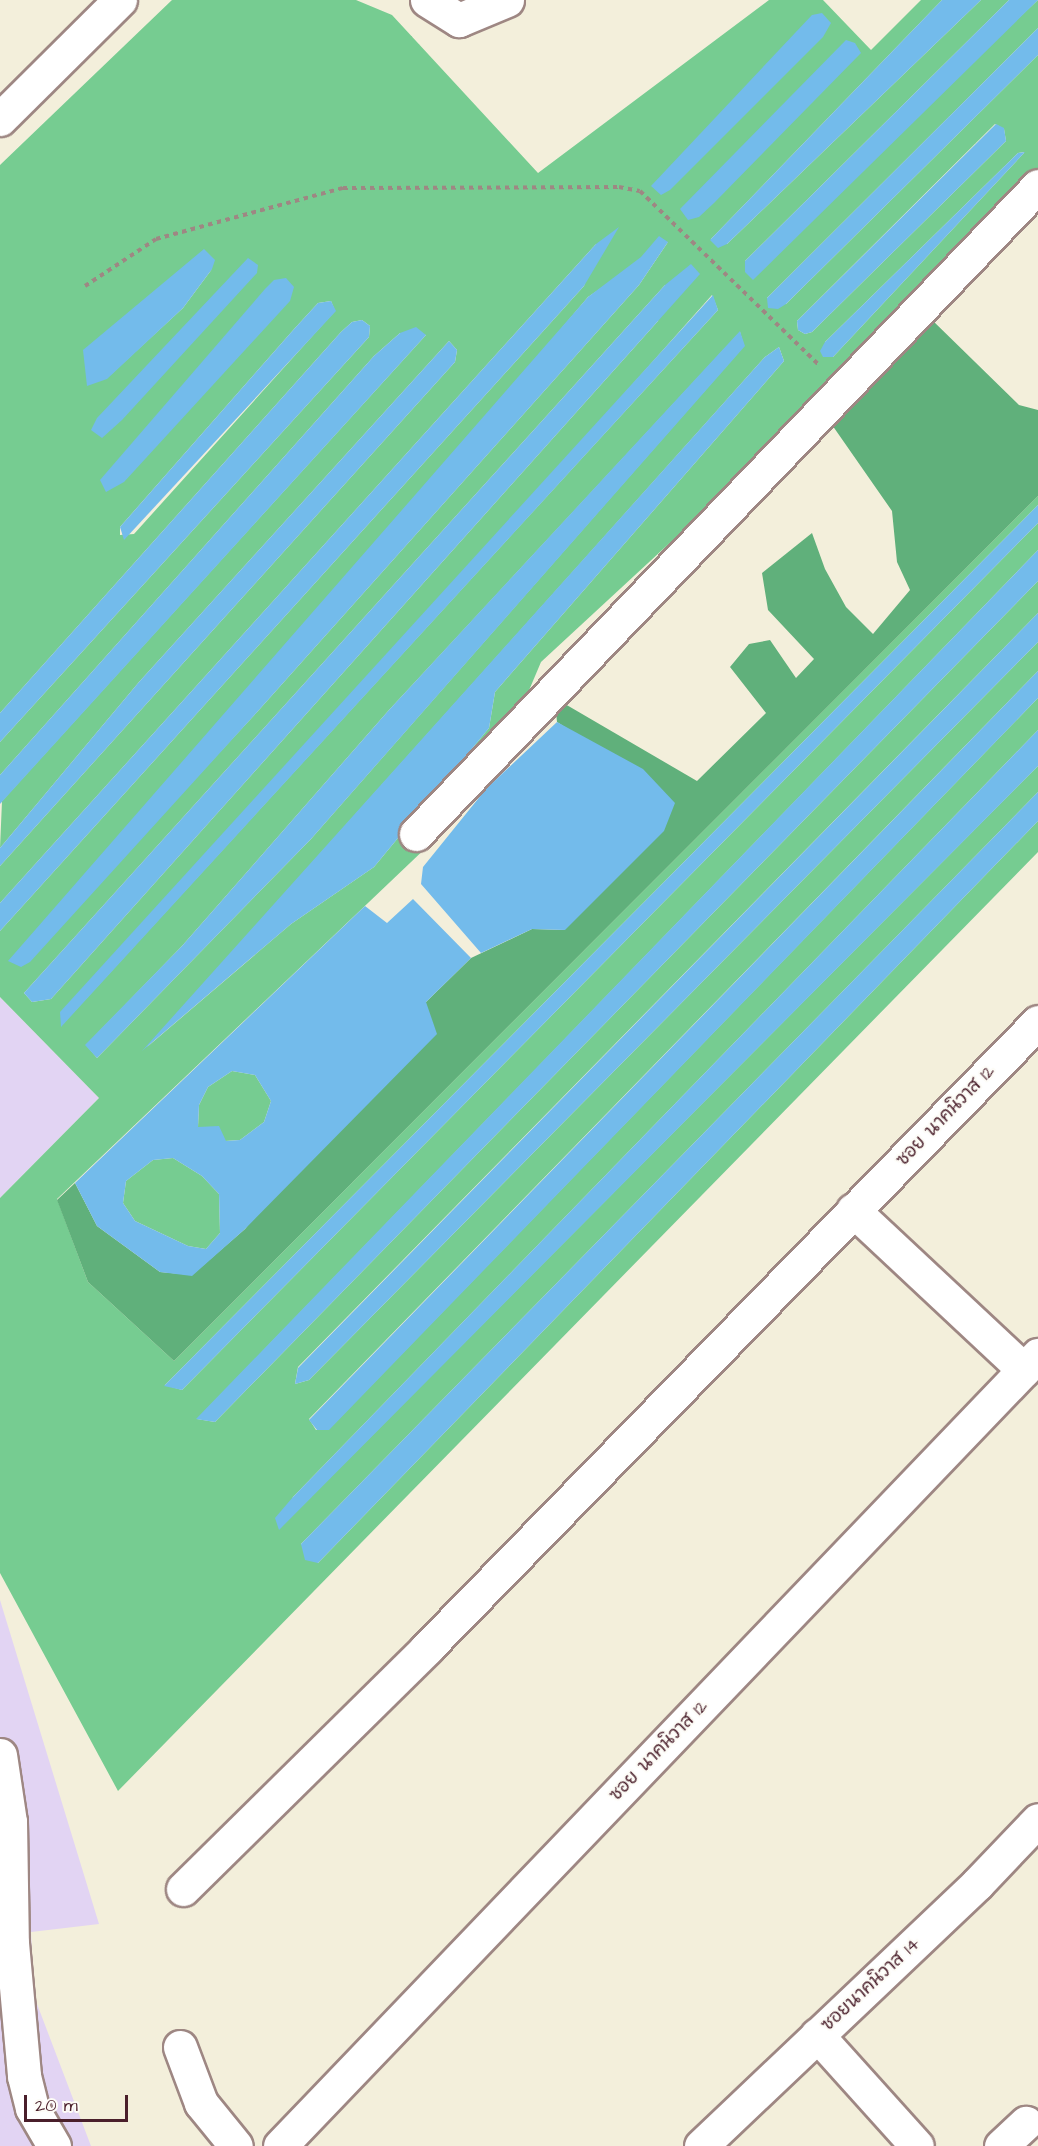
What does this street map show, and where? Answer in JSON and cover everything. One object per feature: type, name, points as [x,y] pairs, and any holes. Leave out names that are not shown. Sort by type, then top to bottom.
[{"type":"street","points":[[0,119],[120,0]]},
{"type":"street","points":[[427,0],[459,20],[507,0]]},
{"type":"street","points":[[416,834],[1038,186]]},
{"type":"street","name":"ซอย นาคนิวาส 12","points":[[183,1889],[426,1649],[1038,1022]]},
{"type":"street","points":[[853,1210],[1031,1362]]},
{"type":"street","name":"ซอย นาคนิวาส 12","points":[[280,2146],[1031,1362]]},
{"type":"street","points":[[0,1755],[12,1943],[24,2076],[32,2108],[54,2146]]},
{"type":"street","name":"ซอยนาคนิวาส 14","points":[[701,2146],[1038,1820]]},
{"type":"street","points":[[817,2035],[917,2146]]},
{"type":"street","points":[[180,2047],[201,2103],[236,2146]]},
{"type":"street","points":[[1001,2146],[1026,2123]]},
{"type":"path","points":[[85,286],[156,239],[344,188],[619,187],[640,191],[844,388]]},
{"type":"shaded area","points":[[0,997],[99,1098],[0,1198]]},
{"type":"shaded area","points":[[0,1600],[99,1924],[31,1932],[34,1996],[91,2146],[0,2146]]},
{"type":"green space","points":[[172,0],[356,0],[392,15],[538,173],[769,0],[823,0],[871,50],[921,0],[942,0],[711,239],[727,244],[981,0],[1009,0],[745,261],[745,272],[1038,0],[1038,28],[767,298],[786,304],[1038,55],[1038,176],[807,416],[541,662],[508,740],[452,823],[57,1199],[88,1282],[174,1361],[1038,496],[1038,505],[165,1385],[182,1390],[1038,523],[1038,550],[197,1419],[215,1422],[1038,581],[1038,613],[298,1367],[295,1384],[309,1380],[1038,642],[1038,671],[309,1419],[316,1430],[329,1429],[1038,698],[1038,730],[293,1497],[279,1529],[1038,766],[1038,792],[301,1544],[318,1563],[1038,821],[1038,852],[118,1791],[0,1573],[0,1198],[99,1098],[0,997],[0,931],[584,286],[596,244],[0,903],[0,866],[455,362],[457,350],[449,341],[139,682],[0,848],[2,801],[426,335],[400,333],[374,356],[0,775],[0,742],[369,337],[370,326],[362,320],[352,322],[341,332],[0,713],[0,165]],"holes":[[[995,124],[1004,129],[1006,141],[812,332],[805,334],[798,330],[797,321]],[[1024,152],[833,357],[825,342],[1018,153]],[[668,242],[639,285],[258,711],[21,967],[588,297]],[[212,269],[183,308],[107,378]],[[665,285],[658,321],[51,999],[32,1002],[24,993]],[[712,295],[718,310],[61,1026]],[[331,301],[335,311],[134,534],[120,535],[120,527],[318,303]],[[740,332],[744,346],[311,839],[97,1058],[86,1045],[182,946],[389,710]],[[779,347],[784,361],[495,692],[489,728],[374,867],[291,924],[147,1047],[765,357]]]},
{"type":"green space","points":[[931,319],[1019,405],[1038,410],[1038,496],[174,1361],[88,1282],[57,1200],[75,1183],[97,1226],[160,1272],[192,1275],[245,1229],[426,1002],[471,958],[532,929],[565,930],[568,729],[557,722],[556,712],[565,704],[697,781],[766,713],[730,667],[749,644],[770,640],[796,678],[814,659],[768,610],[762,573],[812,533],[825,569],[846,607],[873,634],[910,590],[897,562],[892,511],[830,422]]},
{"type":"green space","points":[[232,1071],[255,1075],[271,1101],[264,1122],[240,1140],[225,1141],[198,1127],[199,1105],[208,1087]]},
{"type":"green space","points":[[173,1158],[202,1176],[219,1194],[220,1233],[206,1249],[188,1246],[135,1221],[123,1203],[126,1181],[153,1160]]},
{"type":"water","points":[[942,0],[981,0],[727,244],[718,248],[710,240]]},
{"type":"water","points":[[1009,0],[1038,0],[753,280],[745,272],[745,261]]},
{"type":"water","points":[[822,13],[831,23],[823,37],[670,190],[661,195],[651,186],[812,15]]},
{"type":"water","points":[[1038,28],[1038,55],[786,304],[778,309],[768,308],[767,298]]},
{"type":"water","points":[[846,40],[855,43],[861,53],[714,203],[699,217],[688,220],[680,209]]},
{"type":"water","points":[[996,124],[1004,128],[1006,141],[812,332],[805,334],[798,330],[797,321]]},
{"type":"water","points":[[1025,152],[833,357],[823,357],[820,351],[825,342],[1018,153]]},
{"type":"water","points":[[619,227],[584,286],[0,931],[0,903],[596,244]]},
{"type":"water","points":[[659,236],[668,242],[639,285],[258,711],[30,962],[21,967],[8,961],[588,297],[641,257]]},
{"type":"water","points":[[204,249],[215,260],[212,269],[183,308],[107,379],[87,386],[83,350]]},
{"type":"water","points":[[248,258],[258,265],[257,273],[122,420],[102,438],[91,430],[97,418]]},
{"type":"water","points":[[691,264],[700,274],[51,999],[32,1002],[24,993],[665,285]]},
{"type":"water","points":[[286,278],[294,287],[290,301],[124,482],[106,492],[100,480],[265,289],[274,280]]},
{"type":"water","points":[[713,295],[718,310],[61,1027],[60,1012]]},
{"type":"water","points":[[331,301],[336,311],[124,540],[120,527],[318,303]]},
{"type":"water","points":[[362,320],[370,326],[369,337],[0,742],[0,713],[341,332],[352,322]]},
{"type":"water","points":[[416,327],[426,335],[0,804],[0,775],[374,356],[400,333]]},
{"type":"water","points":[[740,331],[745,346],[311,839],[97,1058],[85,1045],[182,946],[389,710]]},
{"type":"water","points":[[449,341],[457,350],[455,362],[0,866],[0,848],[139,682]]},
{"type":"water","points":[[779,347],[784,361],[495,692],[489,728],[374,867],[291,924],[142,1051],[765,357]]},
{"type":"water","points":[[1038,505],[1038,523],[182,1390],[164,1386]]},
{"type":"water","points":[[1038,550],[1038,581],[215,1422],[196,1419]]},
{"type":"water","points":[[1038,613],[1038,642],[309,1380],[295,1384],[298,1368]]},
{"type":"water","points":[[1038,671],[1038,698],[329,1430],[317,1430],[309,1420]]},
{"type":"water","points":[[557,722],[643,769],[675,803],[664,831],[565,930],[532,929],[481,953],[421,884],[423,867],[486,789]]},
{"type":"water","points":[[1038,730],[1038,766],[279,1530],[275,1518],[293,1497]]},
{"type":"water","points":[[1038,792],[1038,821],[318,1563],[305,1560],[301,1544]]},
{"type":"water","points":[[413,899],[471,958],[426,1002],[437,1034],[245,1229],[192,1276],[160,1272],[97,1226],[75,1183],[365,906],[387,923]],"holes":[[[232,1071],[255,1075],[271,1101],[264,1122],[240,1140],[226,1141],[219,1126],[198,1127],[199,1105],[208,1087]],[[173,1158],[202,1176],[219,1194],[220,1233],[206,1249],[188,1246],[135,1221],[123,1203],[126,1181],[153,1160]]]}]
